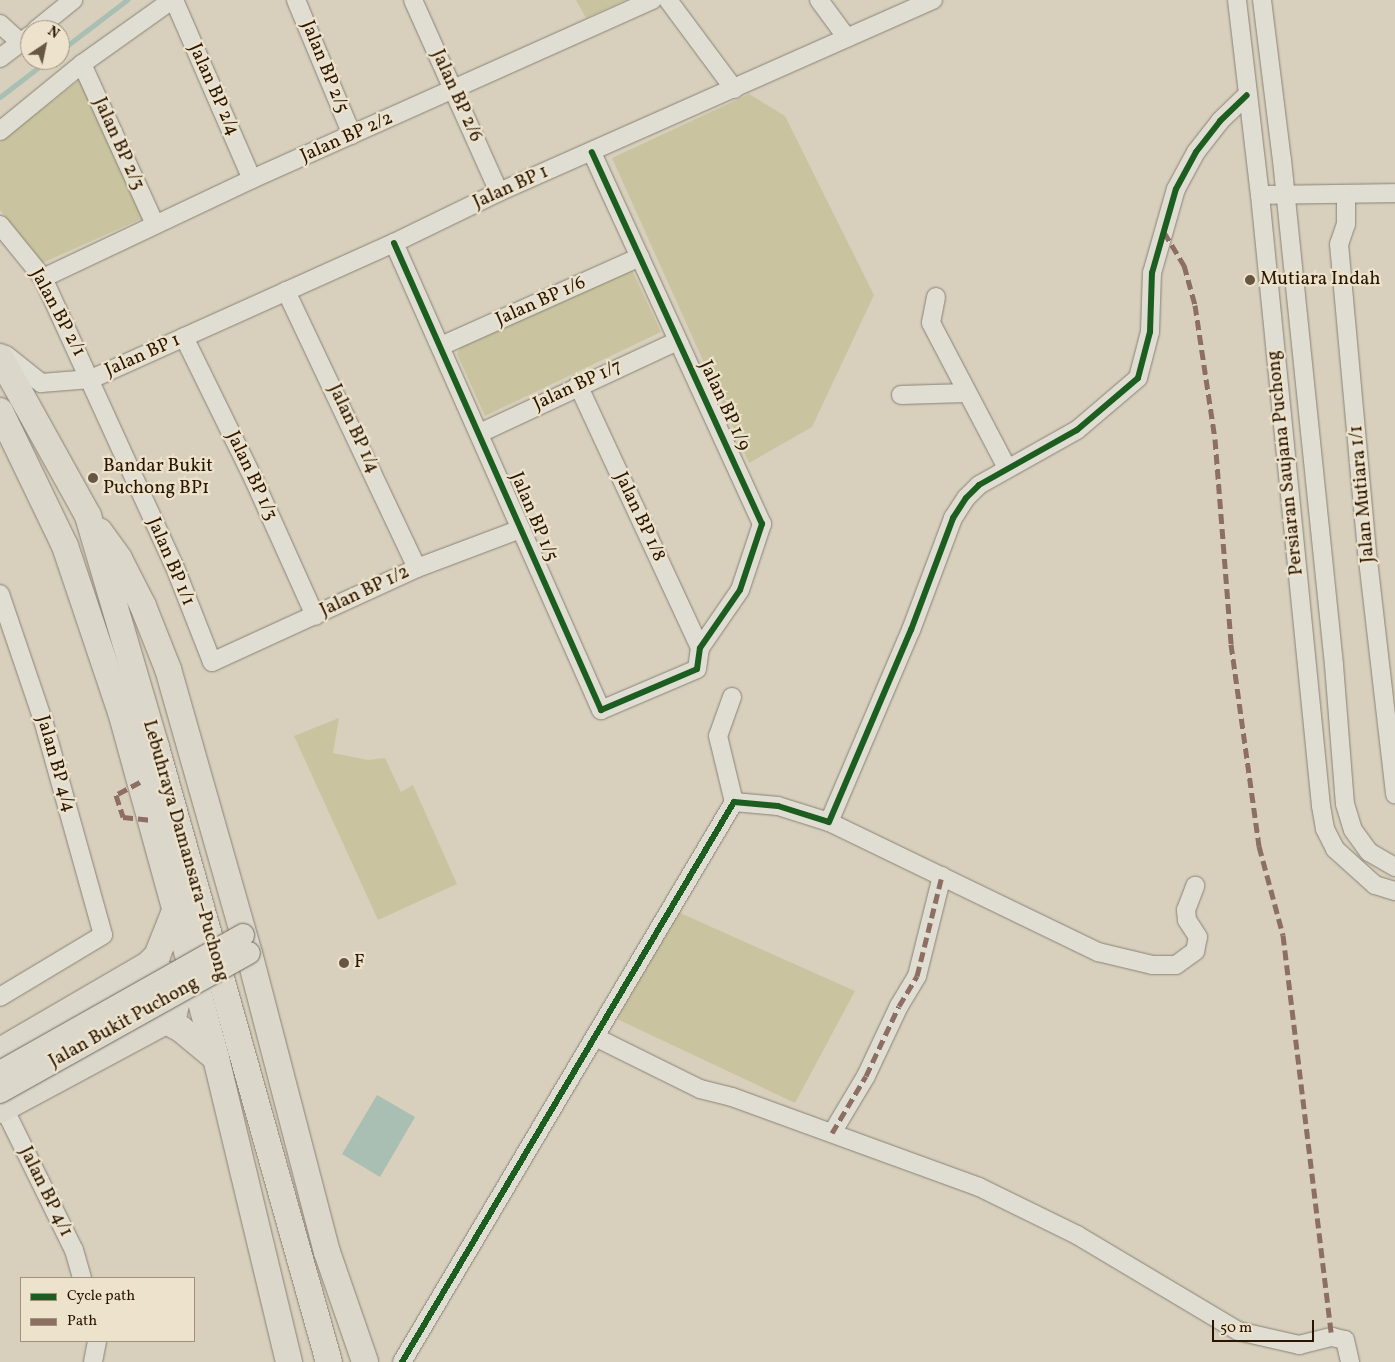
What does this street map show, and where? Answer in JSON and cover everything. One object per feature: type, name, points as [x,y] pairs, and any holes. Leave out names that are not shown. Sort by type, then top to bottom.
[{"type":"highway","name":"Lebuhraya Damansara–Puchong","points":[[0,357],[88,516],[156,748],[329,1362]]},
{"type":"highway","name":"Lebuhraya Damansara–Puchong","points":[[0,412],[65,546],[95,630],[216,1058],[289,1362]]},
{"type":"highway","points":[[88,516],[119,559],[155,631],[168,668],[246,944],[327,1252],[365,1362]]},
{"type":"highway","points":[[186,735],[261,945],[276,1011],[284,1088]]},
{"type":"highway","points":[[0,1051],[137,973],[157,956],[175,911]]},
{"type":"highway","points":[[1,1103],[166,1021],[178,1004],[171,981],[158,971],[137,973]]},
{"type":"highway","points":[[166,1021],[181,1029],[216,1058]]},
{"type":"highway","points":[[327,1252],[338,1347],[336,1362]]},
{"type":"main road","name":"Jalan Bukit Puchong","points":[[0,1072],[246,944]]},
{"type":"main road","name":"Jalan Bukit Puchong","points":[[1,1103],[246,944]]},
{"type":"street","points":[[48,20],[73,0]]},
{"type":"street","points":[[0,131],[82,64],[173,0]]},
{"type":"street","name":"Jalan BP 2/4","points":[[173,0],[252,180]]},
{"type":"street","name":"Jalan BP 2/5","points":[[296,0],[352,135]]},
{"type":"street","name":"Jalan BP 2/6","points":[[413,0],[499,192]]},
{"type":"street","name":"Jalan BP 2/2","points":[[42,278],[155,224],[654,0]]},
{"type":"street","points":[[668,0],[734,89]]},
{"type":"street","points":[[819,0],[847,38]]},
{"type":"street","name":"Jalan BP 1","points":[[91,380],[286,290],[394,243],[499,192],[933,0]]},
{"type":"street","name":"Persiaran Saujana Puchong","points":[[1237,0],[1260,194],[1325,829],[1334,849],[1350,866],[1375,885],[1395,892]]},
{"type":"street","name":"Persiaran Saujana Puchong","points":[[1262,0],[1285,195],[1334,665],[1344,804],[1353,830],[1369,852],[1395,868]]},
{"type":"street","points":[[0,24],[20,35]]},
{"type":"street","points":[[0,58],[20,42]]},
{"type":"street","name":"Jalan BP 2/3","points":[[82,64],[155,224]]},
{"type":"street","points":[[829,822],[911,630],[953,518],[966,498],[979,485],[1077,430],[1138,378],[1150,332],[1152,272],[1176,189],[1196,152],[1220,122],[1247,95]]},
{"type":"street","name":"Jalan BP 1/9","points":[[592,152],[677,342],[762,524],[740,590],[700,648],[697,669]]},
{"type":"street","points":[[1260,194],[1395,193]]},
{"type":"street","name":"Jalan Mutiara 1/1","points":[[1346,194],[1346,224],[1339,244],[1368,560],[1395,794]]},
{"type":"street","name":"Jalan BP 2/1","points":[[0,225],[42,278],[91,380]]},
{"type":"street","name":"Jalan BP 1/5","points":[[394,243],[480,433],[601,710],[697,669]]},
{"type":"street","name":"Jalan BP 1/6","points":[[441,346],[640,257]]},
{"type":"street","name":"Jalan BP 1/4","points":[[286,290],[417,568]]},
{"type":"street","points":[[936,297],[931,323],[1007,468]]},
{"type":"street","name":"Jalan BP 1/3","points":[[184,337],[254,480],[315,616]]},
{"type":"street","name":"Jalan BP 1/7","points":[[480,433],[578,385],[677,342]]},
{"type":"street","points":[[0,348],[12,362],[41,383],[91,380]]},
{"type":"street","name":"Jalan BP 1/1","points":[[91,380],[174,565],[212,662]]},
{"type":"street","name":"Jalan BP 1/8","points":[[578,385],[700,648]]},
{"type":"street","points":[[901,395],[966,393]]},
{"type":"street","name":"Jalan BP 1/2","points":[[212,662],[417,568],[521,529]]},
{"type":"street","name":"Jalan BP 4/4","points":[[0,594],[43,720],[103,935],[0,997]]},
{"type":"street","points":[[402,1362],[597,1038],[734,802],[718,736],[732,697]]},
{"type":"street","points":[[734,802],[778,806],[829,822],[1098,952],[1152,965],[1176,966],[1195,951],[1198,937],[1187,920],[1186,910],[1195,886]]},
{"type":"street","points":[[832,1133],[866,1076],[899,1006],[918,976],[942,876]]},
{"type":"street","points":[[597,1038],[700,1089],[832,1133],[980,1187],[1037,1214],[1238,1331],[1299,1344],[1332,1336],[1345,1340],[1350,1362]]},
{"type":"street","name":"Jalan BP 4/1","points":[[1,1103],[74,1250],[82,1277]]},
{"type":"street","points":[[93,1362],[97,1342]]},
{"type":"shaded area","points":[[576,0],[626,0],[586,18]]},
{"type":"shaded area","points":[[82,78],[148,216],[40,264],[0,210],[0,142]]},
{"type":"shaded area","points":[[749,94],[785,116],[874,295],[812,427],[749,463],[612,158]]},
{"type":"shaded area","points":[[630,266],[661,332],[485,416],[457,354],[464,339]]},
{"type":"shaded area","points":[[339,718],[333,753],[368,760],[385,758],[401,792],[413,785],[457,884],[378,920],[294,736]]},
{"type":"shaded area","points":[[678,912],[855,991],[795,1103],[617,1019]]},
{"type":"shaded area","points":[[377,1095],[415,1117],[380,1177],[342,1154]]},
{"type":"waterway","points":[[70,43],[127,0]]},
{"type":"waterway","points":[[0,97],[35,70]]},
{"type":"marked path","points":[[1164,232],[1184,265],[1195,305],[1215,439],[1231,644],[1259,846],[1283,935],[1332,1337]]},
{"type":"marked path","points":[[140,782],[116,795],[123,817],[150,820]]},
{"type":"marked path","points":[[832,1133],[866,1076],[899,1006],[917,976],[942,876]]},
{"type":"cycle path","points":[[402,1362],[734,802],[778,806],[829,822],[911,630],[953,518],[966,498],[979,485],[1077,430],[1138,378],[1150,332],[1152,273],[1176,189],[1196,152],[1220,121],[1247,95]]},
{"type":"cycle path","points":[[394,243],[601,710],[697,669],[700,648],[740,590],[762,524],[592,152]]},
{"type":"place","name":"Mutiara Indah","points":[[1250,280]]},
{"type":"place","name":"Bandar Bukit Puchong BP1","points":[[93,478]]},
{"type":"place","name":"F","points":[[344,963]]}]
